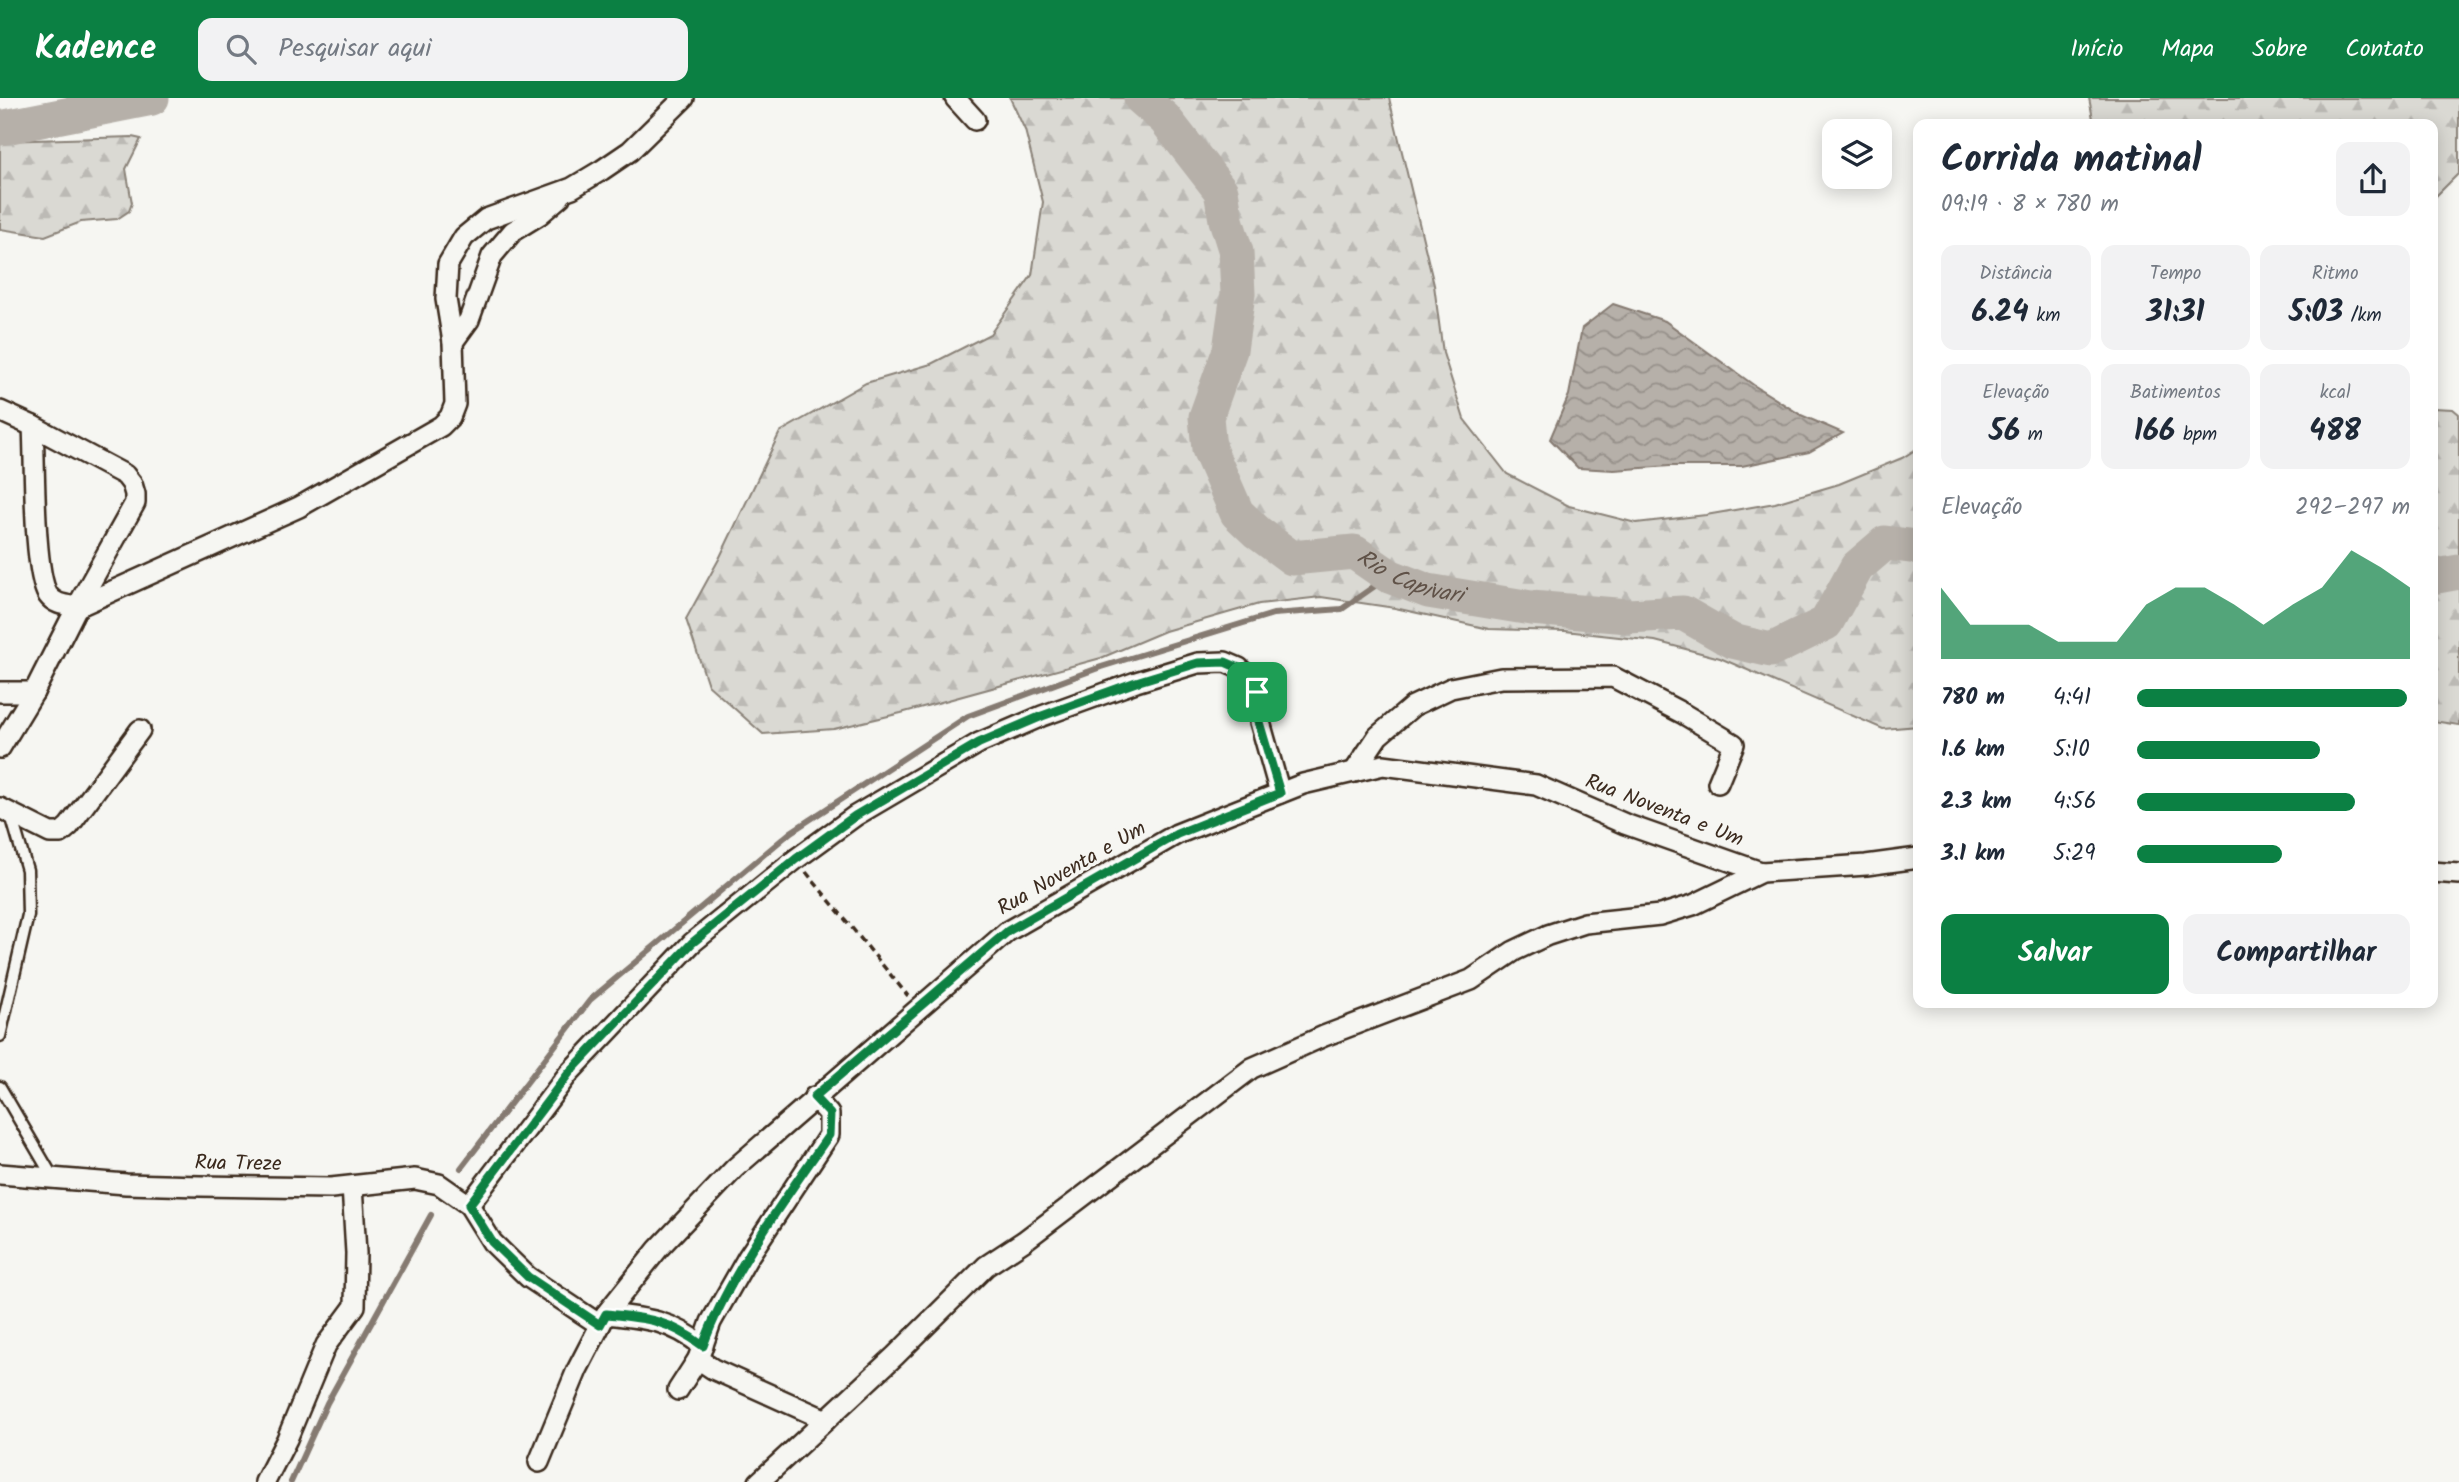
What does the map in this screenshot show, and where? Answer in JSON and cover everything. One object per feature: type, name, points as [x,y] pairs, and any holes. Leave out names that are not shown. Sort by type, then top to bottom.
[{"type":"street","points":[[453,342],[469,320],[492,256],[513,231],[539,215],[572,188],[630,151],[684,98]]},
{"type":"street","points":[[955,98],[975,120]]},
{"type":"street","points":[[33,426],[38,541],[43,583],[49,597],[57,603],[77,607],[307,503],[441,426],[450,416],[455,404],[453,342],[446,299],[448,264],[464,237],[486,219],[572,188]]},
{"type":"street","points":[[0,411],[125,475],[135,494],[135,503],[77,607],[34,692],[0,748]]},
{"type":"street","points":[[826,1420],[713,1369],[688,1335],[655,1319],[603,1319],[528,1277],[492,1242],[469,1205],[569,1073],[692,943],[796,859],[855,816],[979,743],[1124,686],[1198,663],[1225,662],[1239,668],[1251,679],[1257,692],[1259,722],[1280,793]]},
{"type":"street","points":[[1354,772],[1378,736],[1413,706],[1451,688],[1501,678],[1613,677],[1734,744],[1718,783]]},
{"type":"street","points":[[0,692],[34,692]]},
{"type":"street","points":[[6,811],[50,833],[61,833],[140,730]]},
{"type":"street","name":"Rua Noventa e Um","points":[[539,1462],[577,1370],[603,1319],[658,1249],[725,1178],[917,1007],[1008,931],[1177,834],[1303,784],[1383,765],[1536,785],[1625,824],[1761,872]]},
{"type":"street","points":[[759,1482],[895,1356],[986,1265],[1024,1241],[1252,1068],[1324,1036],[1471,980],[1514,951],[1548,935],[1585,923],[1660,915],[1693,905],[1761,872],[1866,865],[1913,859]]},
{"type":"street","points":[[2438,872],[2459,874]]},
{"type":"street","points":[[678,1390],[700,1353],[711,1322],[748,1257],[829,1135],[830,1114],[814,1097]]},
{"type":"street","name":"Rua Treze","points":[[0,1174],[127,1184],[331,1188],[415,1179],[439,1184],[469,1205]]},
{"type":"street","points":[[265,1482],[287,1439],[326,1345],[355,1306],[356,1253],[352,1186]]},
{"type":"lane","points":[[0,1036],[27,915],[27,870],[6,811]]},
{"type":"lane","points":[[0,1087],[52,1176]]},
{"type":"path","points":[[796,859],[917,1007]]},
{"type":"green space","points":[[1010,98],[1389,98],[1434,285],[1443,353],[1464,419],[1507,474],[1569,506],[1636,523],[1775,503],[1839,484],[1913,451],[1913,726],[1883,729],[1720,658],[1655,641],[1565,631],[1489,629],[1395,608],[1321,597],[1259,604],[1165,631],[1101,658],[901,713],[834,729],[763,734],[708,685],[686,619],[719,559],[780,432],[866,383],[931,364],[990,334],[1032,275],[1043,202],[1025,130]]},
{"type":"green space","points":[[2089,98],[2459,98],[2459,173],[2438,194],[2438,119],[2093,119]]},
{"type":"green space","points":[[132,137],[141,139],[126,169],[132,203],[129,211],[117,219],[81,222],[45,236],[0,229],[0,141]]},
{"type":"green space","points":[[2438,408],[2453,409],[2459,414],[2459,725],[2438,722]]},
{"type":"water","points":[[1613,304],[1665,321],[1755,386],[1801,415],[1843,433],[1809,452],[1742,466],[1670,466],[1614,470],[1578,468],[1550,439],[1569,395],[1582,328]]},
{"type":"waterway","name":"Rio Capivari","points":[[0,128],[152,98]]},
{"type":"waterway","name":"Rio Capivari","points":[[1141,98],[1165,119],[1221,191],[1236,252],[1238,294],[1230,350],[1206,417],[1209,449],[1237,513],[1292,558],[1354,552],[1389,576],[1428,591],[1531,608],[1628,616],[1683,613],[1732,641],[1771,650],[1826,623],[1857,567],[1885,543],[1913,546]]},
{"type":"waterway","name":"Rio Capivari","points":[[2438,576],[2459,572]]},
{"type":"waterway","points":[[461,1168],[590,1000],[791,832],[968,716],[1101,667],[1273,614],[1342,609],[1389,576]]},
{"type":"waterway","points":[[291,1482],[327,1403],[431,1215]]},
{"type":"route","points":[[1225,662],[1239,668],[1251,679],[1257,692],[1259,722],[1280,793],[1177,834],[1008,931],[814,1097],[830,1114],[829,1135],[748,1257],[711,1322],[703,1346],[688,1335],[655,1319],[606,1314],[600,1325],[528,1277],[492,1242],[469,1205],[569,1073],[692,943],[796,859],[855,816],[979,743],[1042,716],[1136,682],[1198,663],[1225,662]]}]
